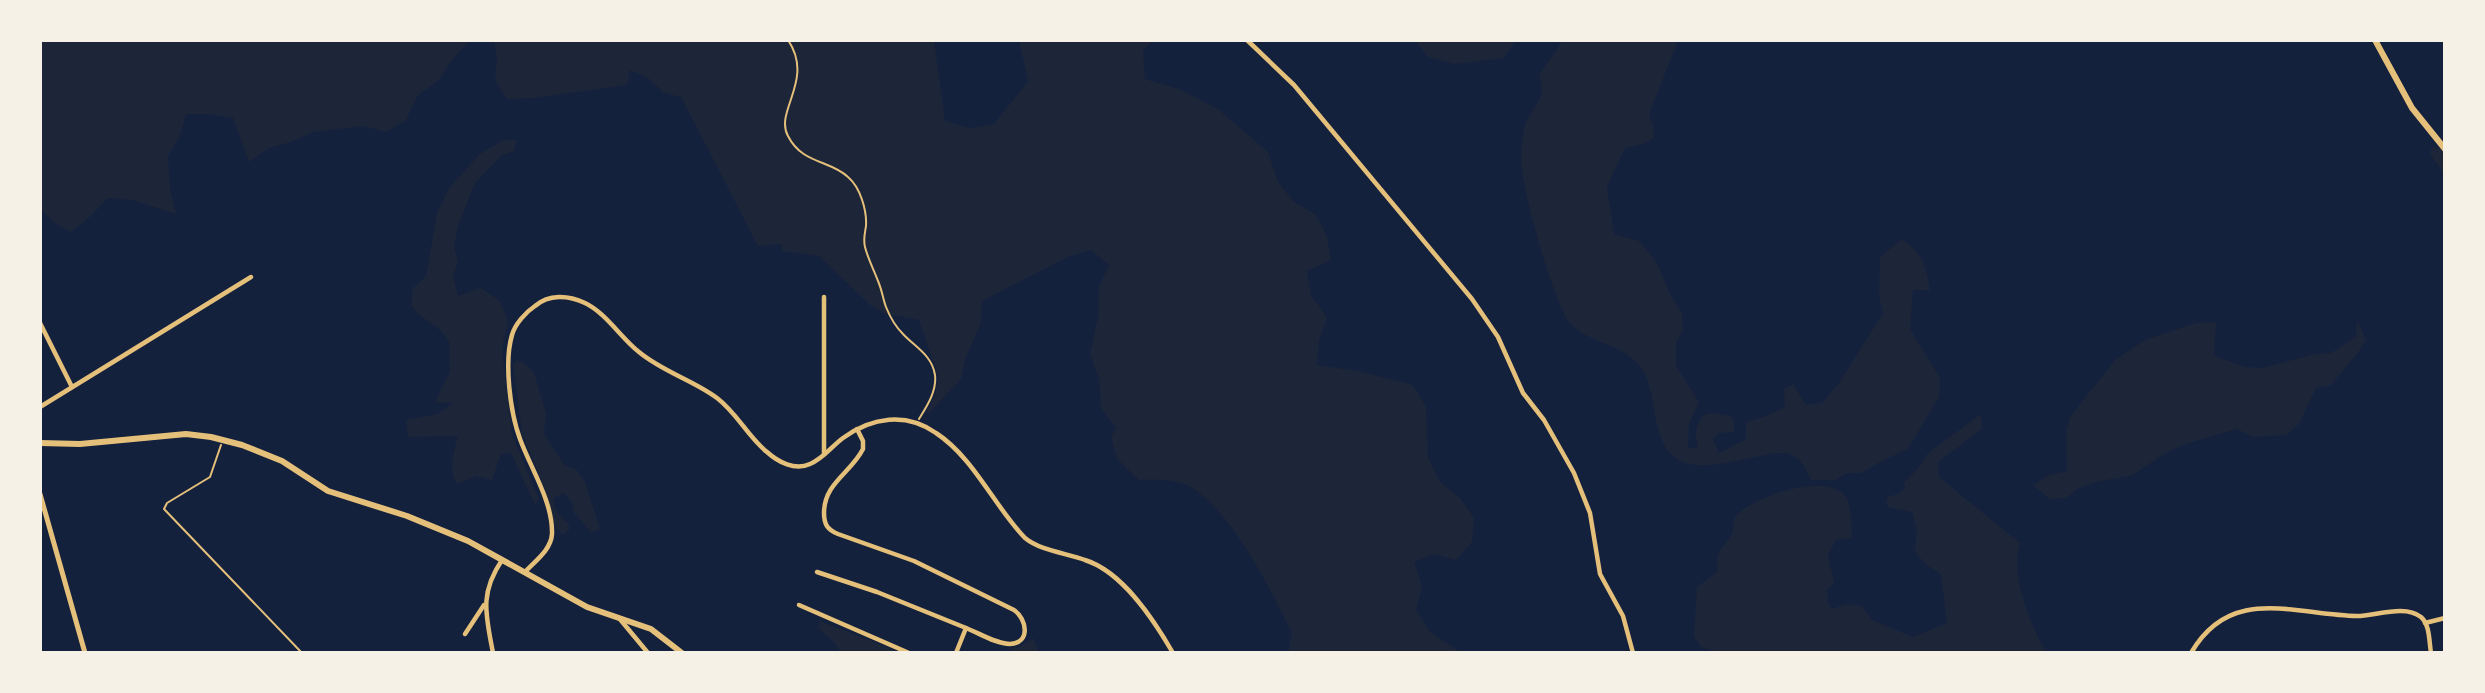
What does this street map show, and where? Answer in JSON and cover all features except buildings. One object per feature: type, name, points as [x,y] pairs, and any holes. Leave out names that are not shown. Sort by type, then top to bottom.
[{"type":"main road","points":[[2375,40],[2412,108],[2445,149]]},
{"type":"main road","points":[[40,443],[65,445],[186,434],[223,439],[273,457],[328,491],[440,529],[503,560],[587,607],[655,632],[682,653]]},
{"type":"street","points":[[1247,40],[1302,95],[1472,299],[1495,332],[1519,387],[1544,421],[1577,480],[1592,518],[1599,568],[1624,620],[1633,653]]},
{"type":"street","points":[[40,407],[251,278]]},
{"type":"street","points":[[824,297],[824,455]]},
{"type":"street","points":[[525,572],[547,547],[551,527],[546,503],[517,430],[509,361],[512,335],[517,324],[534,306],[547,299],[569,298],[590,306],[643,355],[716,397],[729,408],[765,451],[781,462],[805,466],[858,429],[889,419],[904,419],[938,434],[956,450],[1027,540],[1035,545],[1092,562],[1111,574],[1145,611],[1173,653]]},
{"type":"street","points":[[40,323],[72,387]]},
{"type":"street","points":[[817,572],[877,592],[999,642],[1010,644],[1021,638],[1025,627],[1023,618],[1014,610],[914,561],[835,533],[826,525],[824,510],[829,492],[835,481],[863,449],[858,429]]},
{"type":"street","points":[[40,494],[43,518],[85,653]]},
{"type":"street","points":[[465,634],[484,605],[491,579],[503,560]]},
{"type":"street","points":[[484,605],[493,653]]},
{"type":"street","points":[[799,605],[848,624],[909,653]]},
{"type":"street","points":[[2191,653],[2199,639],[2214,625],[2238,613],[2261,607],[2284,607],[2357,616],[2406,612],[2417,615],[2425,623],[2431,653]]},
{"type":"street","points":[[619,618],[648,653]]},
{"type":"street","points":[[2425,623],[2445,618]]},
{"type":"street","points":[[956,653],[966,628]]},
{"type":"path","points":[[788,40],[799,74],[785,116],[787,135],[807,156],[848,177],[859,192],[866,223],[863,239],[886,306],[896,327],[926,354],[932,364],[935,377],[932,394],[916,423]]},
{"type":"path","points":[[223,439],[209,477],[167,503],[164,509],[302,653]]},
{"type":"shaded area","points":[[40,40],[470,40],[438,81],[418,95],[406,120],[386,132],[364,126],[313,132],[269,148],[249,162],[233,118],[186,114],[180,136],[168,156],[170,188],[176,214],[132,200],[108,198],[71,232],[53,222],[40,208]]},
{"type":"shaded area","points":[[494,40],[934,40],[945,121],[969,128],[994,124],[1028,81],[1019,40],[1153,40],[1143,51],[1145,79],[1179,89],[1218,109],[1268,152],[1278,182],[1294,202],[1315,214],[1327,236],[1331,260],[1307,271],[1311,295],[1327,317],[1319,341],[1317,365],[1357,371],[1413,385],[1426,407],[1428,457],[1440,482],[1460,498],[1474,518],[1472,542],[1456,560],[1434,554],[1414,562],[1422,586],[1416,610],[1430,632],[1462,653],[1288,653],[1292,633],[1249,554],[1222,515],[1192,488],[1173,481],[1139,480],[1117,459],[1111,437],[1116,428],[1101,408],[1099,379],[1090,354],[1098,317],[1099,286],[1109,265],[1091,250],[1070,256],[982,301],[981,323],[966,357],[961,379],[929,413],[927,411],[934,398],[939,378],[919,320],[886,314],[870,305],[819,256],[782,251],[781,244],[758,246],[681,97],[664,93],[648,78],[630,70],[627,85],[507,99],[495,81],[497,59]]},
{"type":"shaded area","points":[[1415,40],[1516,40],[1504,58],[1455,64],[1428,57]]},
{"type":"shaded area","points":[[1563,40],[1678,40],[1649,115],[1654,138],[1625,148],[1607,187],[1614,234],[1639,241],[1656,261],[1671,296],[1682,313],[1683,330],[1676,343],[1676,366],[1699,402],[1689,424],[1688,448],[1698,447],[1696,434],[1699,423],[1703,415],[1712,413],[1731,416],[1734,423],[1734,432],[1719,433],[1713,439],[1719,453],[1746,439],[1746,422],[1785,407],[1784,389],[1793,384],[1806,405],[1822,403],[1839,383],[1883,313],[1879,296],[1880,257],[1902,239],[1915,250],[1922,261],[1930,290],[1913,290],[1910,329],[1940,378],[1939,397],[1908,449],[1861,473],[1846,473],[1836,480],[1811,480],[1799,460],[1783,453],[1711,465],[1683,462],[1672,455],[1659,433],[1651,392],[1641,368],[1625,353],[1577,330],[1563,312],[1532,218],[1522,174],[1523,133],[1527,119],[1541,96],[1539,75]]},
{"type":"shaded area","points":[[503,140],[516,140],[514,151],[501,156],[475,183],[458,226],[454,247],[458,262],[453,276],[458,296],[481,288],[500,301],[508,321],[502,349],[512,435],[539,499],[535,505],[511,453],[501,454],[492,480],[476,476],[457,484],[452,466],[458,436],[408,437],[406,420],[437,414],[453,403],[435,402],[450,371],[449,341],[411,305],[413,288],[426,276],[437,213],[449,188],[480,154]]},
{"type":"shaded area","points":[[2432,147],[2441,148],[2445,152],[2445,175],[2430,154]]},
{"type":"shaded area","points":[[2357,320],[2366,340],[2331,385],[2316,388],[2299,424],[2286,435],[2253,437],[2237,429],[2182,445],[2133,475],[2096,482],[2079,488],[2066,498],[2049,499],[2033,485],[2049,475],[2067,471],[2066,431],[2070,417],[2115,360],[2145,340],[2196,323],[2216,322],[2214,356],[2246,367],[2263,368],[2314,354],[2331,353],[2356,337]]},
{"type":"shaded area","points":[[517,360],[534,372],[546,414],[544,434],[565,466],[576,469],[585,482],[600,529],[591,532],[574,513],[572,503],[564,493],[554,498],[554,506],[569,524],[569,530],[563,535],[556,528],[544,487],[522,433],[513,365]]},
{"type":"shaded area","points":[[1981,414],[1982,429],[1938,462],[1939,477],[2020,543],[2018,571],[2023,600],[2046,653],[1721,653],[1701,647],[1694,636],[1697,587],[1717,572],[1717,558],[1732,533],[1735,518],[1748,506],[1760,500],[1808,486],[1836,489],[1845,496],[1850,510],[1852,538],[1836,540],[1828,555],[1834,583],[1827,590],[1828,603],[1832,609],[1846,604],[1862,606],[1872,620],[1913,637],[1947,623],[1941,575],[1923,562],[1915,551],[1917,531],[1912,512],[1888,507],[1886,502],[1888,497],[1905,488],[1904,483],[1928,453]]},
{"type":"shaded area","points":[[820,621],[898,653],[841,653],[835,643],[819,629]]},
{"type":"shaded area","points":[[1033,638],[1039,653],[1014,653],[1010,648],[1019,647]]}]
